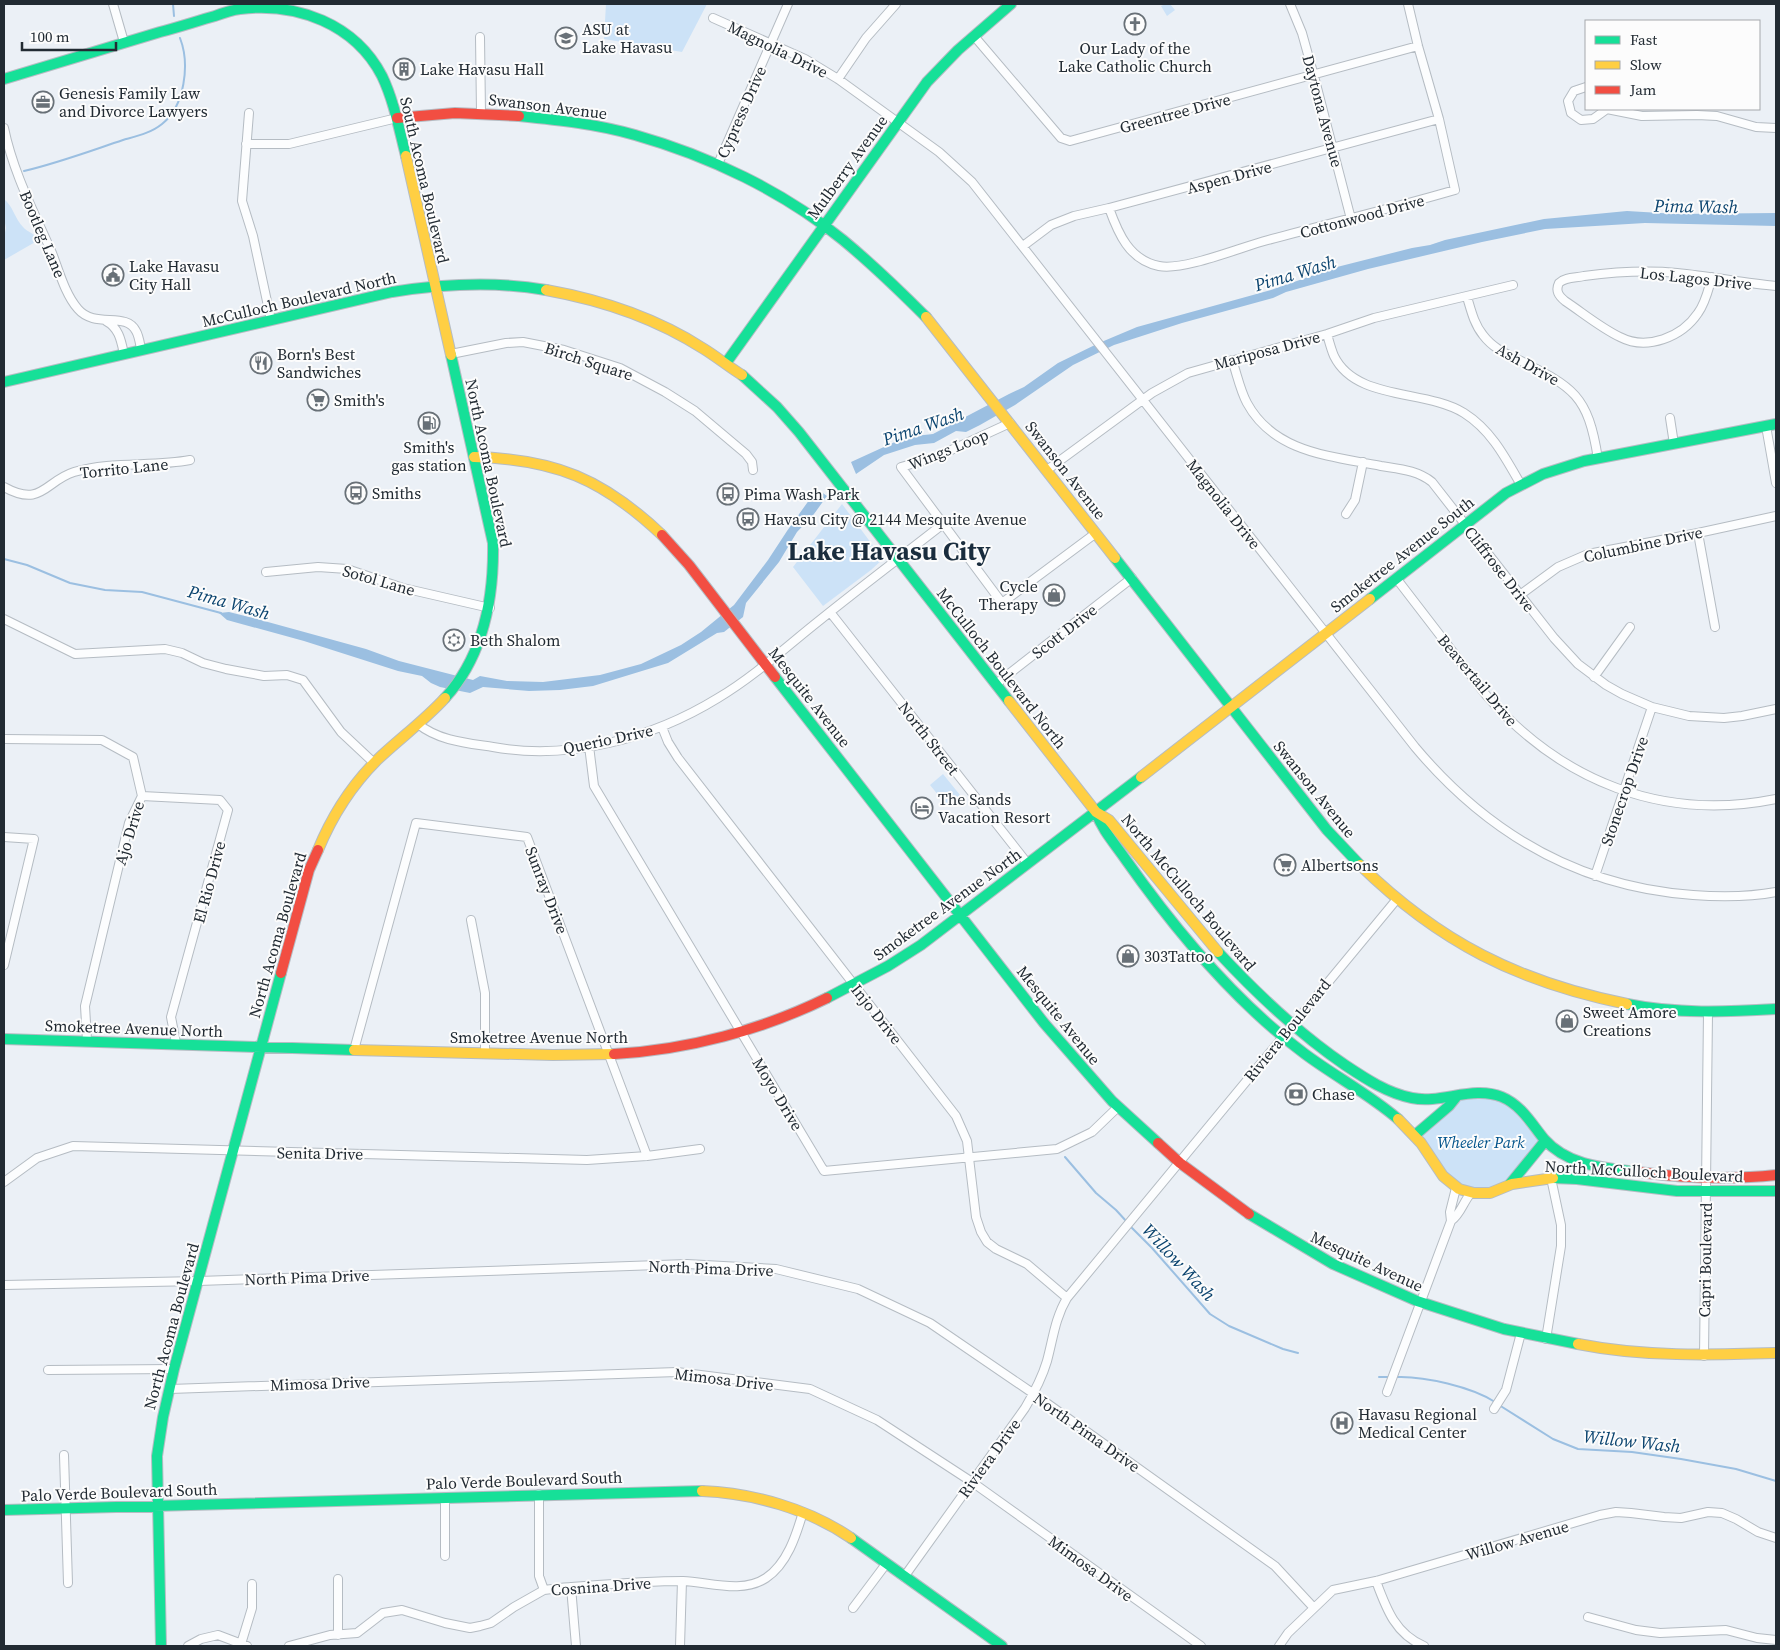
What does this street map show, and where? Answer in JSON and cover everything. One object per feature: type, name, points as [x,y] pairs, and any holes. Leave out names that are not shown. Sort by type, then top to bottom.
[{"type":"main road","name":"Mulberry Avenue","points":[[726,363],[824,224],[932,77],[974,36],[1011,4]]},
{"type":"main road","name":"South Acoma Boulevard","points":[[4,78],[238,10],[276,7],[300,11],[322,19],[341,30],[365,52],[387,86],[397,118],[434,286]]},
{"type":"main road","name":"Swanson Avenue","points":[[397,118],[413,115],[481,113],[532,116],[593,125],[652,139],[718,164],[765,187],[824,224],[865,256],[910,298],[950,344],[1006,419],[1327,830],[1356,862],[1397,899],[1422,919],[1496,963],[1536,980],[1578,994],[1620,1004],[1663,1011],[1708,1013],[1776,1009]]},
{"type":"main road","name":"McCulloch Boulevard North","points":[[4,382],[272,320],[370,295],[434,286],[508,284],[567,293],[624,310],[654,322],[726,363],[776,406],[796,428],[1096,812]]},
{"type":"main road","name":"North Acoma Boulevard","points":[[161,1646],[157,1456],[161,1426],[174,1369],[309,870],[319,846],[344,799],[358,781],[395,742],[439,706],[465,673],[484,630],[490,608],[494,564],[493,543],[434,286]]},
{"type":"main road","name":"Smoketree Avenue South","points":[[1096,812],[1488,505],[1521,485],[1563,467],[1776,424]]},
{"type":"main road","name":"Mesquite Avenue","points":[[474,457],[506,457],[558,468],[594,484],[629,505],[672,544],[1061,1043],[1118,1107],[1179,1163],[1232,1204],[1286,1238],[1360,1278],[1420,1302],[1521,1334],[1633,1352],[1704,1356],[1776,1354]]},
{"type":"main road","name":"Smoketree Avenue North","points":[[4,1038],[176,1043],[261,1048],[566,1056],[664,1049],[701,1042],[742,1032],[789,1015],[856,985],[895,963],[961,916],[1096,812]]},
{"type":"main road","name":"North McCulloch Boulevard","points":[[1096,812],[1101,826],[1180,931],[1230,987],[1283,1036]]},
{"type":"main road","name":"North McCulloch Boulevard","points":[[1096,812],[1109,820],[1214,950],[1264,1001],[1292,1026],[1353,1070],[1394,1093],[1411,1098],[1426,1099],[1457,1096]]},
{"type":"main road","points":[[1180,931],[1186,930],[1190,933],[1202,948],[1214,950]]},
{"type":"main road","points":[[1283,1036],[1328,1071],[1376,1101],[1404,1124],[1426,1149],[1445,1180],[1456,1188],[1471,1193],[1485,1193],[1496,1191],[1510,1184],[1545,1140]]},
{"type":"main road","points":[[1415,1135],[1449,1106],[1457,1096],[1478,1092],[1496,1094],[1521,1110],[1553,1148],[1571,1158],[1603,1168],[1707,1178]]},
{"type":"main road","name":"North McCulloch Boulevard","points":[[1707,1178],[1776,1175]]},
{"type":"main road","name":"North McCulloch Boulevard","points":[[1510,1184],[1551,1178],[1583,1179],[1643,1188],[1706,1192],[1776,1191]]},
{"type":"main road","name":"Palo Verde Boulevard South","points":[[4,1510],[708,1490],[757,1498],[803,1512],[848,1536],[1002,1646]]},
{"type":"street","points":[[113,4],[124,42]]},
{"type":"street","name":"Cypress Drive","points":[[718,164],[788,4]]},
{"type":"street","points":[[838,79],[866,38],[896,4]]},
{"type":"street","name":"Daytona Avenue","points":[[1290,4],[1302,33],[1334,148],[1351,219]]},
{"type":"street","name":"Cottonwood Drive","points":[[1110,208],[1118,233],[1125,244],[1147,261],[1157,266],[1166,267],[1178,266],[1455,190],[1439,119],[1408,4]]},
{"type":"street","name":"Magnolia Drive","points":[[713,18],[805,59],[838,79],[939,152],[972,182],[1024,246],[1142,401],[1415,748],[1457,793],[1505,832],[1559,862],[1596,876],[1648,890],[1678,894],[1740,896],[1776,892]]},
{"type":"street","points":[[480,36],[481,113]]},
{"type":"street","name":"Greentree Drive","points":[[974,36],[1061,138],[1066,141],[1314,76],[1418,46]]},
{"type":"street","points":[[1585,87],[1578,88],[1569,97],[1568,105],[1574,116],[1581,120],[1589,120],[1604,110]]},
{"type":"street","points":[[1611,110],[1642,116],[1717,116],[1756,127],[1775,128],[1776,119]]},
{"type":"street","points":[[249,113],[242,201],[253,236],[272,320]]},
{"type":"street","name":"Swanson Avenue","points":[[246,144],[289,144],[397,118]]},
{"type":"street","name":"Aspen Drive","points":[[1024,246],[1051,225],[1074,216],[1110,208],[1439,119]]},
{"type":"street","name":"Bootleg Lane","points":[[4,128],[14,166],[66,288],[77,308],[93,319],[118,320],[131,325],[136,331],[141,349]]},
{"type":"street","name":"Los Lagos Drive","points":[[1712,277],[1702,308],[1688,325],[1669,337],[1647,342],[1630,341],[1619,337],[1563,300],[1557,292],[1558,285],[1564,279],[1631,272],[1676,273],[1712,277],[1776,286]]},
{"type":"street","name":"Mariposa Drive","points":[[1047,470],[1163,386],[1201,368],[1327,334],[1374,318],[1512,285]]},
{"type":"street","name":"Ash Drive","points":[[1467,296],[1476,324],[1489,343],[1560,381],[1580,400],[1592,425],[1598,459]]},
{"type":"street","points":[[106,321],[113,325],[118,332],[124,354]]},
{"type":"street","points":[[1327,334],[1335,358],[1345,371],[1357,381],[1372,387],[1438,401],[1473,419],[1494,440],[1521,485]]},
{"type":"street","name":"Birch Square","points":[[450,354],[506,343],[523,342],[564,350],[620,368],[665,392],[695,411],[746,454],[752,462],[753,470]]},
{"type":"street","name":"Cliffrose Drive","points":[[1232,360],[1248,404],[1257,418],[1283,441],[1307,451],[1415,472],[1426,477],[1435,485],[1566,652],[1594,677],[1622,694],[1652,707],[1672,712],[1707,717],[1742,716],[1776,709]]},
{"type":"street","points":[[1670,418],[1674,444]]},
{"type":"street","name":"Wings Loop","points":[[1006,419],[936,457],[901,467],[1002,604],[1096,533]]},
{"type":"street","points":[[1766,426],[1776,482]]},
{"type":"street","name":"Torrito Lane","points":[[4,487],[23,494],[33,494],[41,492],[72,473],[85,470],[190,460]]},
{"type":"street","points":[[1346,514],[1355,500],[1363,462]]},
{"type":"street","name":"Columbine Drive","points":[[1520,595],[1554,570],[1578,557],[1599,551],[1698,533],[1776,516]]},
{"type":"street","name":"Querio Drive","points":[[418,724],[437,736],[500,748],[549,750],[589,746],[636,736],[662,727],[720,698],[943,524]]},
{"type":"street","points":[[1698,533],[1715,627]]},
{"type":"street","name":"Sotol Lane","points":[[266,572],[318,567],[347,569],[403,588],[490,608]]},
{"type":"street","name":"Scott Drive","points":[[996,684],[1132,578]]},
{"type":"street","name":"Beavertail Drive","points":[[1396,578],[1486,695],[1519,729],[1556,758],[1599,781],[1624,791],[1667,802],[1739,805],[1776,799]]},
{"type":"street","name":"North Street","points":[[830,612],[1028,864]]},
{"type":"street","points":[[4,620],[75,654],[164,649],[182,653],[226,669],[264,676],[288,675],[299,678],[303,680],[341,732],[374,763]]},
{"type":"street","points":[[1594,677],[1630,628]]},
{"type":"street","name":"Stonecrop Drive","points":[[1596,876],[1652,707]]},
{"type":"street","name":"Injo Drive","points":[[662,727],[668,742],[678,758],[956,1116],[967,1141],[976,1217],[980,1232],[987,1242],[1004,1255],[1027,1264],[1067,1298]]},
{"type":"street","name":"Ajo Drive","points":[[4,739],[102,740],[133,757],[142,796],[129,823],[85,1006],[87,1040]]},
{"type":"street","name":"Moyo Drive","points":[[589,746],[594,786],[824,1171],[1057,1149],[1092,1132],[1118,1107]]},
{"type":"street","name":"El Rio Drive","points":[[142,796],[220,800],[228,810],[171,1017],[176,1043]]},
{"type":"street","name":"Sunray Drive","points":[[354,1050],[416,822],[527,837],[647,1156]]},
{"type":"street","points":[[4,837],[34,839],[4,965]]},
{"type":"street","name":"Riviera Boulevard","points":[[1179,1163],[1397,899]]},
{"type":"street","points":[[471,920],[485,993],[485,1053]]},
{"type":"street","name":"Capri Boulevard","points":[[1704,1356],[1708,1013]]},
{"type":"street","name":"Senita Drive","points":[[4,1182],[37,1158],[73,1146],[586,1160],[647,1156],[700,1149]]},
{"type":"street","name":"Riviera Drive","points":[[904,1577],[1026,1408],[1034,1394],[1046,1363],[1057,1318],[1067,1298],[1179,1163]]},
{"type":"street","points":[[1546,1339],[1561,1246],[1561,1225],[1551,1178]]},
{"type":"street","points":[[1387,1392],[1451,1221],[1450,1212],[1456,1188]]},
{"type":"street","points":[[1451,1221],[1458,1216],[1463,1202],[1471,1193]]},
{"type":"street","name":"North Pima Drive","points":[[4,1285],[198,1281],[687,1264],[776,1269],[858,1289],[930,1323],[1034,1394],[1275,1566],[1314,1608]]},
{"type":"street","points":[[1494,1408],[1506,1390],[1521,1334]]},
{"type":"street","points":[[48,1370],[174,1369]]},
{"type":"street","name":"Mimosa Drive","points":[[170,1389],[677,1372],[810,1389],[876,1420],[972,1482],[1201,1646]]},
{"type":"street","points":[[64,1455],[68,1583]]},
{"type":"street","points":[[539,1494],[538,1576],[544,1590]]},
{"type":"street","points":[[445,1497],[446,1556]]},
{"type":"street","name":"Cosnina Drive","points":[[289,1646],[330,1635],[357,1633],[383,1613],[402,1610],[445,1623],[470,1628],[480,1626],[491,1623],[544,1590],[682,1581],[738,1586],[751,1584],[765,1579],[775,1571],[790,1548],[803,1512]]},
{"type":"street","name":"Willow Avenue","points":[[1278,1646],[1288,1633],[1334,1590],[1376,1581],[1600,1515],[1616,1512],[1681,1518],[1708,1512],[1722,1513],[1736,1518],[1758,1532],[1776,1538]]},
{"type":"street","points":[[853,1608],[886,1564]]},
{"type":"street","points":[[338,1579],[338,1635]]},
{"type":"street","points":[[680,1646],[682,1581]]},
{"type":"street","points":[[1376,1581],[1387,1612],[1397,1627],[1407,1637],[1424,1646]]},
{"type":"street","points":[[188,1646],[201,1639],[218,1635],[244,1645],[252,1608],[252,1584]]},
{"type":"street","points":[[571,1587],[576,1646]]},
{"type":"street","points":[[1588,1617],[1636,1630],[1660,1634],[1726,1630],[1776,1640]]},
{"type":"green space","points":[[606,4],[707,4],[682,52],[604,39]]},
{"type":"green space","points":[[1170,4],[1175,10],[1167,16],[1161,6]]},
{"type":"green space","points":[[4,199],[10,205],[20,224],[35,236],[37,241],[4,260],[6,228]]},
{"type":"green space","points":[[842,504],[883,559],[823,606],[793,567]]},
{"type":"green space","points":[[943,774],[960,795],[947,806],[930,785]]},
{"type":"green space","name":"Wheeler Park","points":[[1480,1096],[1502,1102],[1509,1107],[1539,1141],[1502,1184],[1488,1188],[1473,1188],[1455,1180],[1440,1165],[1421,1134],[1457,1103],[1464,1099]]},
{"type":"shaded area","points":[[1627,211],[1677,214],[1776,213],[1776,226],[1645,223],[1545,229],[1368,269],[1182,323],[1114,345],[1073,365],[1015,405],[966,432],[956,431],[934,443],[915,445],[884,455],[856,474],[851,462],[897,441],[933,434],[1024,387],[1058,363],[1137,327],[1271,290],[1337,267],[1445,240],[1544,219]]},
{"type":"shaded area","points":[[817,489],[827,496],[814,514],[797,532],[779,562],[746,603],[743,617],[724,632],[717,633],[668,663],[593,686],[529,691],[483,687],[470,693],[440,687],[422,676],[398,671],[304,641],[227,620],[219,613],[229,612],[257,619],[366,649],[399,661],[473,680],[480,676],[507,681],[543,682],[600,675],[641,664],[681,645],[701,632],[734,605]]},
{"type":"waterway","points":[[173,4],[174,16]]},
{"type":"waterway","points":[[24,171],[62,161],[144,134],[162,124],[176,107],[183,84],[185,60],[180,38]]},
{"type":"waterway","name":"Pima Wash","points":[[4,559],[27,565],[70,583],[105,590],[142,592],[221,613]]},
{"type":"waterway","name":"Willow Wash","points":[[1065,1157],[1096,1193],[1127,1222]]},
{"type":"waterway","name":"Willow Wash","points":[[1130,1226],[1210,1314],[1229,1326],[1283,1349],[1298,1353]]},
{"type":"waterway","name":"Willow Wash","points":[[1379,1377],[1389,1377]]},
{"type":"waterway","name":"Willow Wash","points":[[1397,1377],[1420,1378],[1461,1387],[1495,1402]]},
{"type":"waterway","name":"Willow Wash","points":[[1499,1405],[1553,1439],[1578,1449],[1632,1452],[1681,1459],[1736,1469],[1776,1481]]},
{"type":"traffic: fast","points":[[726,363],[927,82],[958,50],[1011,4]]},
{"type":"traffic: fast","points":[[4,79],[240,9],[282,9],[303,13],[322,20],[340,30],[370,58],[382,76],[390,95],[406,156]]},
{"type":"traffic: fast","points":[[519,116],[592,125],[621,131],[690,153],[744,177],[796,206],[820,222],[864,258],[926,317]]},
{"type":"traffic: fast","points":[[4,382],[392,292],[430,287],[469,285],[508,285],[546,290]]},
{"type":"traffic: fast","points":[[445,698],[469,664],[478,645],[489,605],[493,564],[493,543],[451,355]]},
{"type":"traffic: fast","points":[[742,375],[777,407],[799,432],[1009,701]]},
{"type":"traffic: fast","points":[[1370,599],[1506,493],[1543,474],[1584,461],[1776,424]]},
{"type":"traffic: fast","points":[[1115,558],[1327,830],[1360,865]]},
{"type":"traffic: fast","points":[[775,677],[1044,1023],[1112,1101],[1158,1143]]},
{"type":"traffic: fast","points":[[827,998],[888,966],[921,945],[1141,777]]},
{"type":"traffic: fast","points":[[1096,812],[1109,837],[1145,887],[1186,939],[1231,988],[1279,1034],[1398,1119]]},
{"type":"traffic: fast","points":[[1218,952],[1263,998],[1294,1026],[1328,1053],[1377,1085],[1394,1093],[1412,1098],[1435,1099],[1480,1093],[1502,1097],[1515,1105],[1544,1139],[1564,1155],[1600,1167],[1638,1172]]},
{"type":"traffic: fast","points":[[161,1646],[157,1456],[163,1417],[174,1369],[281,973]]},
{"type":"traffic: fast","points":[[1627,1004],[1682,1011],[1776,1009]]},
{"type":"traffic: fast","points":[[4,1039],[354,1050]]},
{"type":"traffic: fast","points":[[1415,1135],[1449,1106],[1457,1096]]},
{"type":"traffic: fast","points":[[1510,1184],[1545,1141]]},
{"type":"traffic: fast","points":[[1553,1178],[1577,1179],[1677,1191],[1776,1191]]},
{"type":"traffic: fast","points":[[1249,1214],[1333,1264],[1417,1301],[1504,1329],[1578,1344]]},
{"type":"traffic: fast","points":[[4,1510],[702,1491]]},
{"type":"traffic: fast","points":[[851,1538],[1002,1646]]},
{"type":"traffic: slow","points":[[406,156],[451,355]]},
{"type":"traffic: slow","points":[[546,290],[588,299],[648,319],[686,338],[742,375]]},
{"type":"traffic: slow","points":[[926,317],[1115,558]]},
{"type":"traffic: slow","points":[[474,457],[529,462],[576,476],[598,486],[619,499],[662,535]]},
{"type":"traffic: slow","points":[[1141,777],[1370,599]]},
{"type":"traffic: slow","points":[[318,850],[336,813],[359,780],[377,760],[445,698]]},
{"type":"traffic: slow","points":[[1009,701],[1096,812],[1109,820],[1218,952]]},
{"type":"traffic: slow","points":[[1360,865],[1420,916],[1450,937],[1482,955],[1515,971],[1550,984],[1627,1004]]},
{"type":"traffic: slow","points":[[354,1050],[553,1055],[614,1054]]},
{"type":"traffic: slow","points":[[1398,1119],[1421,1143],[1443,1176],[1459,1189],[1474,1193],[1490,1193],[1512,1184],[1553,1178]]},
{"type":"traffic: slow","points":[[1578,1344],[1652,1353],[1776,1353]]},
{"type":"traffic: slow","points":[[702,1491],[741,1495],[780,1504],[817,1519],[851,1538]]},
{"type":"traffic: jam","points":[[397,118],[455,113],[519,116]]},
{"type":"traffic: jam","points":[[662,535],[689,565],[775,677]]},
{"type":"traffic: jam","points":[[281,973],[309,870],[318,850]]},
{"type":"traffic: jam","points":[[614,1054],[669,1048],[724,1036],[777,1020],[827,998]]},
{"type":"traffic: jam","points":[[1158,1143],[1180,1163],[1249,1214]]},
{"type":"traffic: jam","points":[[1638,1172],[1707,1178],[1776,1175]]},
{"type":"place","name":"Our Lady of the Lake Catholic Church","points":[[1135,24]]},
{"type":"place","name":"ASU at Lake Havasu","points":[[566,38]]},
{"type":"place","name":"Lake Havasu Hall","points":[[404,69]]},
{"type":"place","name":"Genesis Family Law and Divorce Lawyers","points":[[43,102]]},
{"type":"place","name":"Lake Havasu City Hall","points":[[113,275]]},
{"type":"place","name":"Born's Best Sandwiches","points":[[261,363]]},
{"type":"place","name":"Smith's","points":[[318,400]]},
{"type":"place","name":"Smith's gas station","points":[[429,423]]},
{"type":"place","name":"Smiths","points":[[356,493]]},
{"type":"place","name":"Pima Wash Park","points":[[728,494]]},
{"type":"place","name":"Havasu City @ 2144 Mesquite Avenue","points":[[748,519]]},
{"type":"place","name":"Cycle Therapy","points":[[1054,595]]},
{"type":"place","name":"Beth Shalom","points":[[454,640]]},
{"type":"place","name":"The Sands Vacation Resort","points":[[922,808]]},
{"type":"place","name":"Albertsons","points":[[1285,865]]},
{"type":"place","name":"303Tattoo","points":[[1128,956]]},
{"type":"place","name":"Sweet Amore Creations","points":[[1567,1021]]},
{"type":"place","name":"Chase","points":[[1296,1094]]},
{"type":"place","name":"Havasu Regional Medical Center","points":[[1342,1423]]},
{"type":"district","name":"Lake Havasu City","points":[[889,551]]}]
